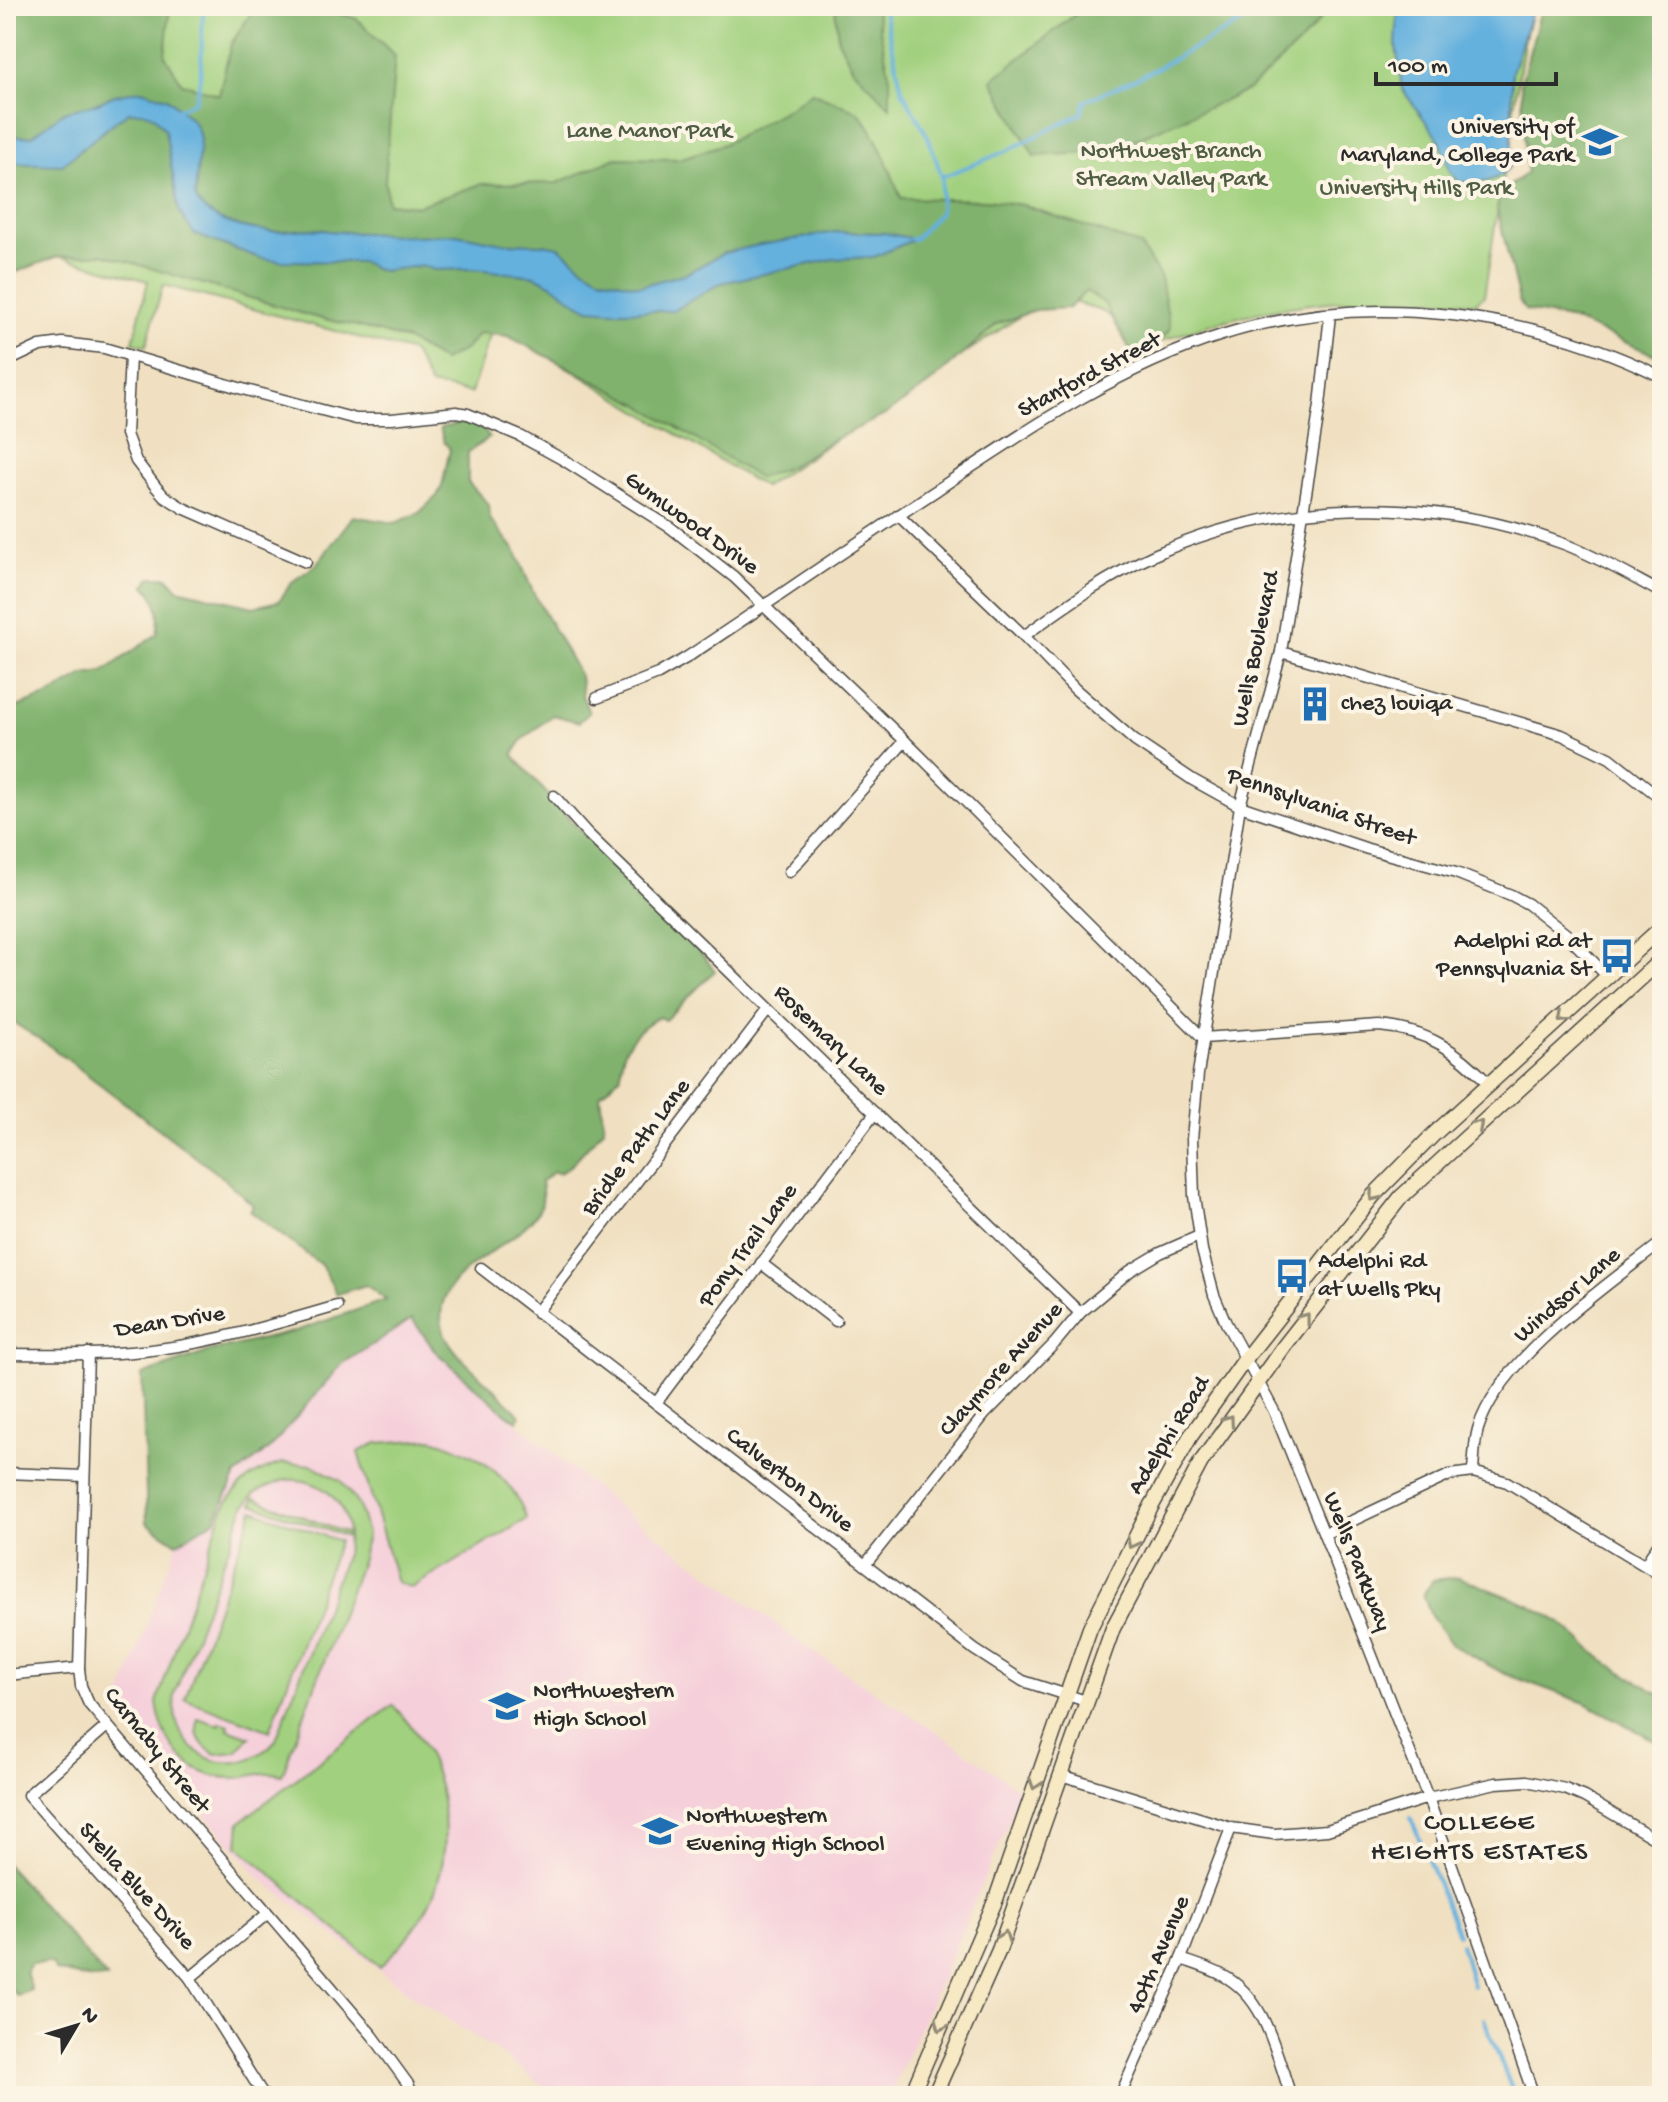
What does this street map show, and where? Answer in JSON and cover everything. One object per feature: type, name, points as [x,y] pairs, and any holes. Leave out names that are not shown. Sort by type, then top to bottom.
[{"type":"main road","name":"Adelphi Road","points":[[911,2096],[996,1899],[1066,1695],[1102,1603],[1190,1437],[1246,1358],[1373,1196],[1433,1135],[1662,927]]},
{"type":"main road","name":"Adelphi Road","points":[[934,2096],[999,1950],[1104,1650],[1123,1606],[1201,1462],[1350,1259],[1401,1197],[1662,959]]},
{"type":"street","name":"Stanford Street","points":[[597,698],[671,667],[1043,419],[1146,365],[1220,335],[1283,320],[1404,312],[1494,321],[1576,342],[1662,377]]},
{"type":"street","name":"Wells Boulevard","points":[[1203,1038],[1240,806],[1281,652],[1304,513],[1330,315]]},
{"type":"street","name":"Gumwood Drive","points":[[6,362],[40,346],[63,343],[104,348],[356,419],[392,419],[456,412],[480,417],[562,459],[671,528],[765,605],[1203,1038]]},
{"type":"street","points":[[130,357],[126,434],[136,461],[156,487],[183,508],[306,562]]},
{"type":"street","points":[[1024,636],[1076,600],[1153,555],[1226,528],[1263,518],[1304,513],[1370,509],[1415,511],[1505,526],[1566,545],[1662,593]]},
{"type":"street","name":"Pennsylvania Street","points":[[898,515],[1075,689],[1135,741],[1216,795],[1368,849],[1456,873],[1494,887],[1528,904],[1566,934],[1608,977]]},
{"type":"street","points":[[1281,652],[1562,735],[1610,758],[1662,799]]},
{"type":"street","points":[[789,872],[905,741]]},
{"type":"street","name":"Rosemary Lane","points":[[554,796],[588,834],[1080,1313]]},
{"type":"street","name":"Bridle Path Lane","points":[[537,1312],[768,1010]]},
{"type":"street","points":[[1203,1038],[1379,1026],[1400,1028],[1440,1042],[1467,1062],[1490,1085]]},
{"type":"street","name":"Wells Parkway","points":[[1203,1038],[1193,1110],[1194,1196],[1199,1236],[1214,1295],[1274,1411],[1324,1534],[1428,1798],[1534,2096]]},
{"type":"street","name":"Pony Trail Lane","points":[[656,1403],[875,1113]]},
{"type":"street","name":"Claymore Avenue","points":[[865,1565],[985,1414],[1080,1313],[1130,1271],[1199,1236]]},
{"type":"street","name":"Windsor Lane","points":[[1473,1472],[1482,1418],[1515,1370],[1553,1330],[1662,1242]]},
{"type":"street","points":[[761,1263],[836,1321]]},
{"type":"street","name":"Calverton Drive","points":[[481,1268],[1011,1675],[1033,1686],[1086,1701]]},
{"type":"street","name":"Dean Drive","points":[[6,1354],[133,1352],[194,1343],[337,1306]]},
{"type":"street","name":"Carnaby Street","points":[[88,1353],[81,1686],[89,1704],[106,1727],[373,2036],[408,2084],[413,2096]]},
{"type":"street","points":[[1324,1534],[1439,1480],[1473,1472],[1507,1482],[1662,1576]]},
{"type":"street","points":[[6,1473],[84,1476]]},
{"type":"street","points":[[1645,1565],[1662,1538]]},
{"type":"street","points":[[6,1675],[79,1668]]},
{"type":"street","name":"Stella Blue Drive","points":[[106,1727],[28,1795],[190,1978],[264,2096]]},
{"type":"street","points":[[1061,1775],[1231,1828],[1274,1834],[1327,1830],[1428,1798],[1496,1783],[1544,1784],[1584,1797],[1662,1843]]},
{"type":"street","name":"40th Avenue","points":[[1120,2096],[1181,1959],[1231,1828]]},
{"type":"street","points":[[190,1978],[267,1914]]},
{"type":"street","points":[[1181,1959],[1220,1974],[1251,2000],[1267,2026],[1291,2096]]},
{"type":"shaded area","name":"Northwestern High School","points":[[413,1319],[436,1352],[620,1508],[812,1651],[1016,1787],[1019,1799],[890,2096],[555,2096],[503,2055],[414,1997],[260,1878],[115,1712],[177,1543],[216,1455],[342,1364]]},
{"type":"green space","name":"Northwest Branch Stream Valley Park","points":[[6,6],[1533,6],[1524,43],[1484,296],[1475,303],[1390,299],[1308,304],[1228,320],[1148,346],[1104,312],[1052,295],[764,487],[494,323],[471,393],[430,385],[413,352],[163,285],[146,346],[133,342],[148,281],[40,251]]},
{"type":"green space","name":"Northwest Branch Stream Valley Park","points":[[6,6],[170,6],[165,56],[182,83],[219,95],[231,44],[256,6],[312,6],[357,19],[395,56],[385,181],[388,203],[417,206],[481,184],[557,183],[616,158],[679,159],[724,144],[812,92],[858,112],[877,141],[901,198],[986,200],[1023,205],[1140,245],[1161,278],[1170,329],[1164,336],[1132,353],[1104,303],[1086,291],[1069,308],[1036,310],[997,324],[929,384],[885,415],[833,440],[787,468],[759,478],[637,403],[508,336],[479,333],[466,349],[443,361],[407,340],[314,317],[103,254],[56,257],[6,276]]},
{"type":"green space","points":[[835,6],[875,6],[890,78],[890,107],[853,69],[838,40]]},
{"type":"green space","points":[[1086,6],[1331,6],[1303,40],[1247,91],[1106,152],[1034,156],[992,80]]},
{"type":"green space","name":"University of Maryland, College Park","points":[[1542,6],[1662,6],[1662,231],[1658,241],[1662,246],[1662,358],[1573,320],[1525,310],[1519,301],[1497,209],[1500,194],[1527,172],[1521,83]]},
{"type":"green space","points":[[466,422],[483,428],[489,438],[468,452],[468,482],[489,505],[490,519],[515,550],[533,592],[580,676],[582,695],[589,713],[579,722],[553,715],[522,740],[513,755],[571,821],[684,932],[715,971],[665,1020],[659,1017],[636,1034],[626,1048],[621,1075],[600,1095],[604,1129],[572,1164],[560,1173],[553,1172],[541,1182],[542,1203],[531,1221],[478,1261],[448,1290],[442,1308],[443,1329],[448,1340],[455,1351],[512,1406],[520,1416],[518,1421],[436,1352],[412,1319],[342,1364],[271,1447],[236,1475],[215,1520],[177,1543],[147,1523],[142,1375],[208,1352],[293,1332],[386,1300],[366,1285],[337,1294],[321,1265],[250,1211],[253,1205],[222,1177],[47,1044],[11,1021],[6,1022],[6,711],[47,696],[84,675],[103,672],[157,634],[158,608],[145,586],[151,577],[167,577],[178,589],[253,607],[279,601],[292,582],[316,565],[353,516],[395,523],[419,513],[437,496],[450,449],[444,442],[440,428]]},
{"type":"green space","points":[[432,1439],[463,1451],[490,1467],[512,1490],[527,1519],[411,1588],[397,1582],[358,1452],[377,1443]]},
{"type":"green space","points":[[282,1463],[312,1465],[341,1481],[359,1506],[367,1534],[362,1559],[282,1775],[217,1776],[190,1765],[171,1745],[157,1702],[222,1511],[240,1486]],"holes":[[[284,1480],[297,1480],[319,1487],[336,1501],[342,1510],[348,1534],[254,1498],[252,1504],[348,1535],[346,1554],[276,1740],[259,1754],[241,1761],[223,1762],[192,1748],[175,1715],[175,1693],[244,1506],[257,1491]]]},
{"type":"green space","points":[[253,1510],[339,1541],[270,1731],[185,1699]]},
{"type":"green space","points":[[1459,1577],[1529,1605],[1560,1622],[1604,1661],[1662,1696],[1662,1744],[1585,1703],[1503,1673],[1452,1645],[1431,1616],[1423,1595],[1433,1580]]},
{"type":"green space","points":[[393,1705],[417,1735],[437,1778],[445,1842],[437,1884],[429,1904],[407,1937],[380,1967],[238,1846],[240,1822]]},
{"type":"green space","points":[[198,1718],[229,1725],[228,1729],[250,1737],[236,1752],[216,1754],[200,1740]]},
{"type":"green space","points":[[6,1864],[107,1978],[91,1979],[56,1971],[51,1963],[31,1964],[26,1971],[31,1990],[17,1996],[6,1983]]},
{"type":"water","points":[[1398,6],[1534,6],[1512,72],[1512,163],[1495,179],[1459,182],[1450,172],[1440,141],[1402,89],[1396,46]]},
{"type":"water","points":[[141,90],[167,98],[192,120],[198,130],[200,140],[195,196],[200,205],[217,218],[252,229],[315,229],[414,236],[456,234],[503,243],[543,244],[559,247],[600,277],[640,286],[687,273],[724,253],[835,232],[885,233],[915,239],[874,257],[834,259],[721,283],[672,311],[589,309],[535,276],[474,269],[435,270],[422,266],[381,271],[361,262],[280,261],[260,258],[194,234],[179,212],[165,130],[154,116],[143,112],[129,112],[62,165],[6,163],[6,137],[32,136],[64,112]]},
{"type":"waterway","points":[[176,110],[194,102],[198,91],[204,6]]},
{"type":"waterway","points":[[883,6],[902,90],[928,137],[942,177],[940,212],[915,239],[911,239]]},
{"type":"waterway","points":[[942,177],[1009,150],[1081,114],[1085,101],[1142,76],[1272,6]]},
{"type":"waterway","points":[[1411,1818],[1458,1934]]},
{"type":"waterway","points":[[1461,1944],[1473,1986]]},
{"type":"waterway","points":[[1484,2019],[1513,2092]]},
{"type":"place","name":"University of Maryland, College Park","points":[[1600,142]]},
{"type":"place","name":"chez louiqa","points":[[1315,704]]},
{"type":"place","name":"Adelphi Rd at Pennsylvania St","points":[[1617,956]]},
{"type":"place","name":"Adelphi Rd at Wells Pky","points":[[1292,1276]]},
{"type":"place","name":"Northwestern High School","points":[[507,1706]]},
{"type":"place","name":"Northwestern Evening High School","points":[[660,1831]]},
{"type":"district","name":"COLLEGE HEIGHTS ESTATES","points":[[1480,1839]]},
{"type":"park label","name":"Lane Manor Park","points":[[649,132]]},
{"type":"park label","name":"University Hills Park","points":[[1416,189]]}]
